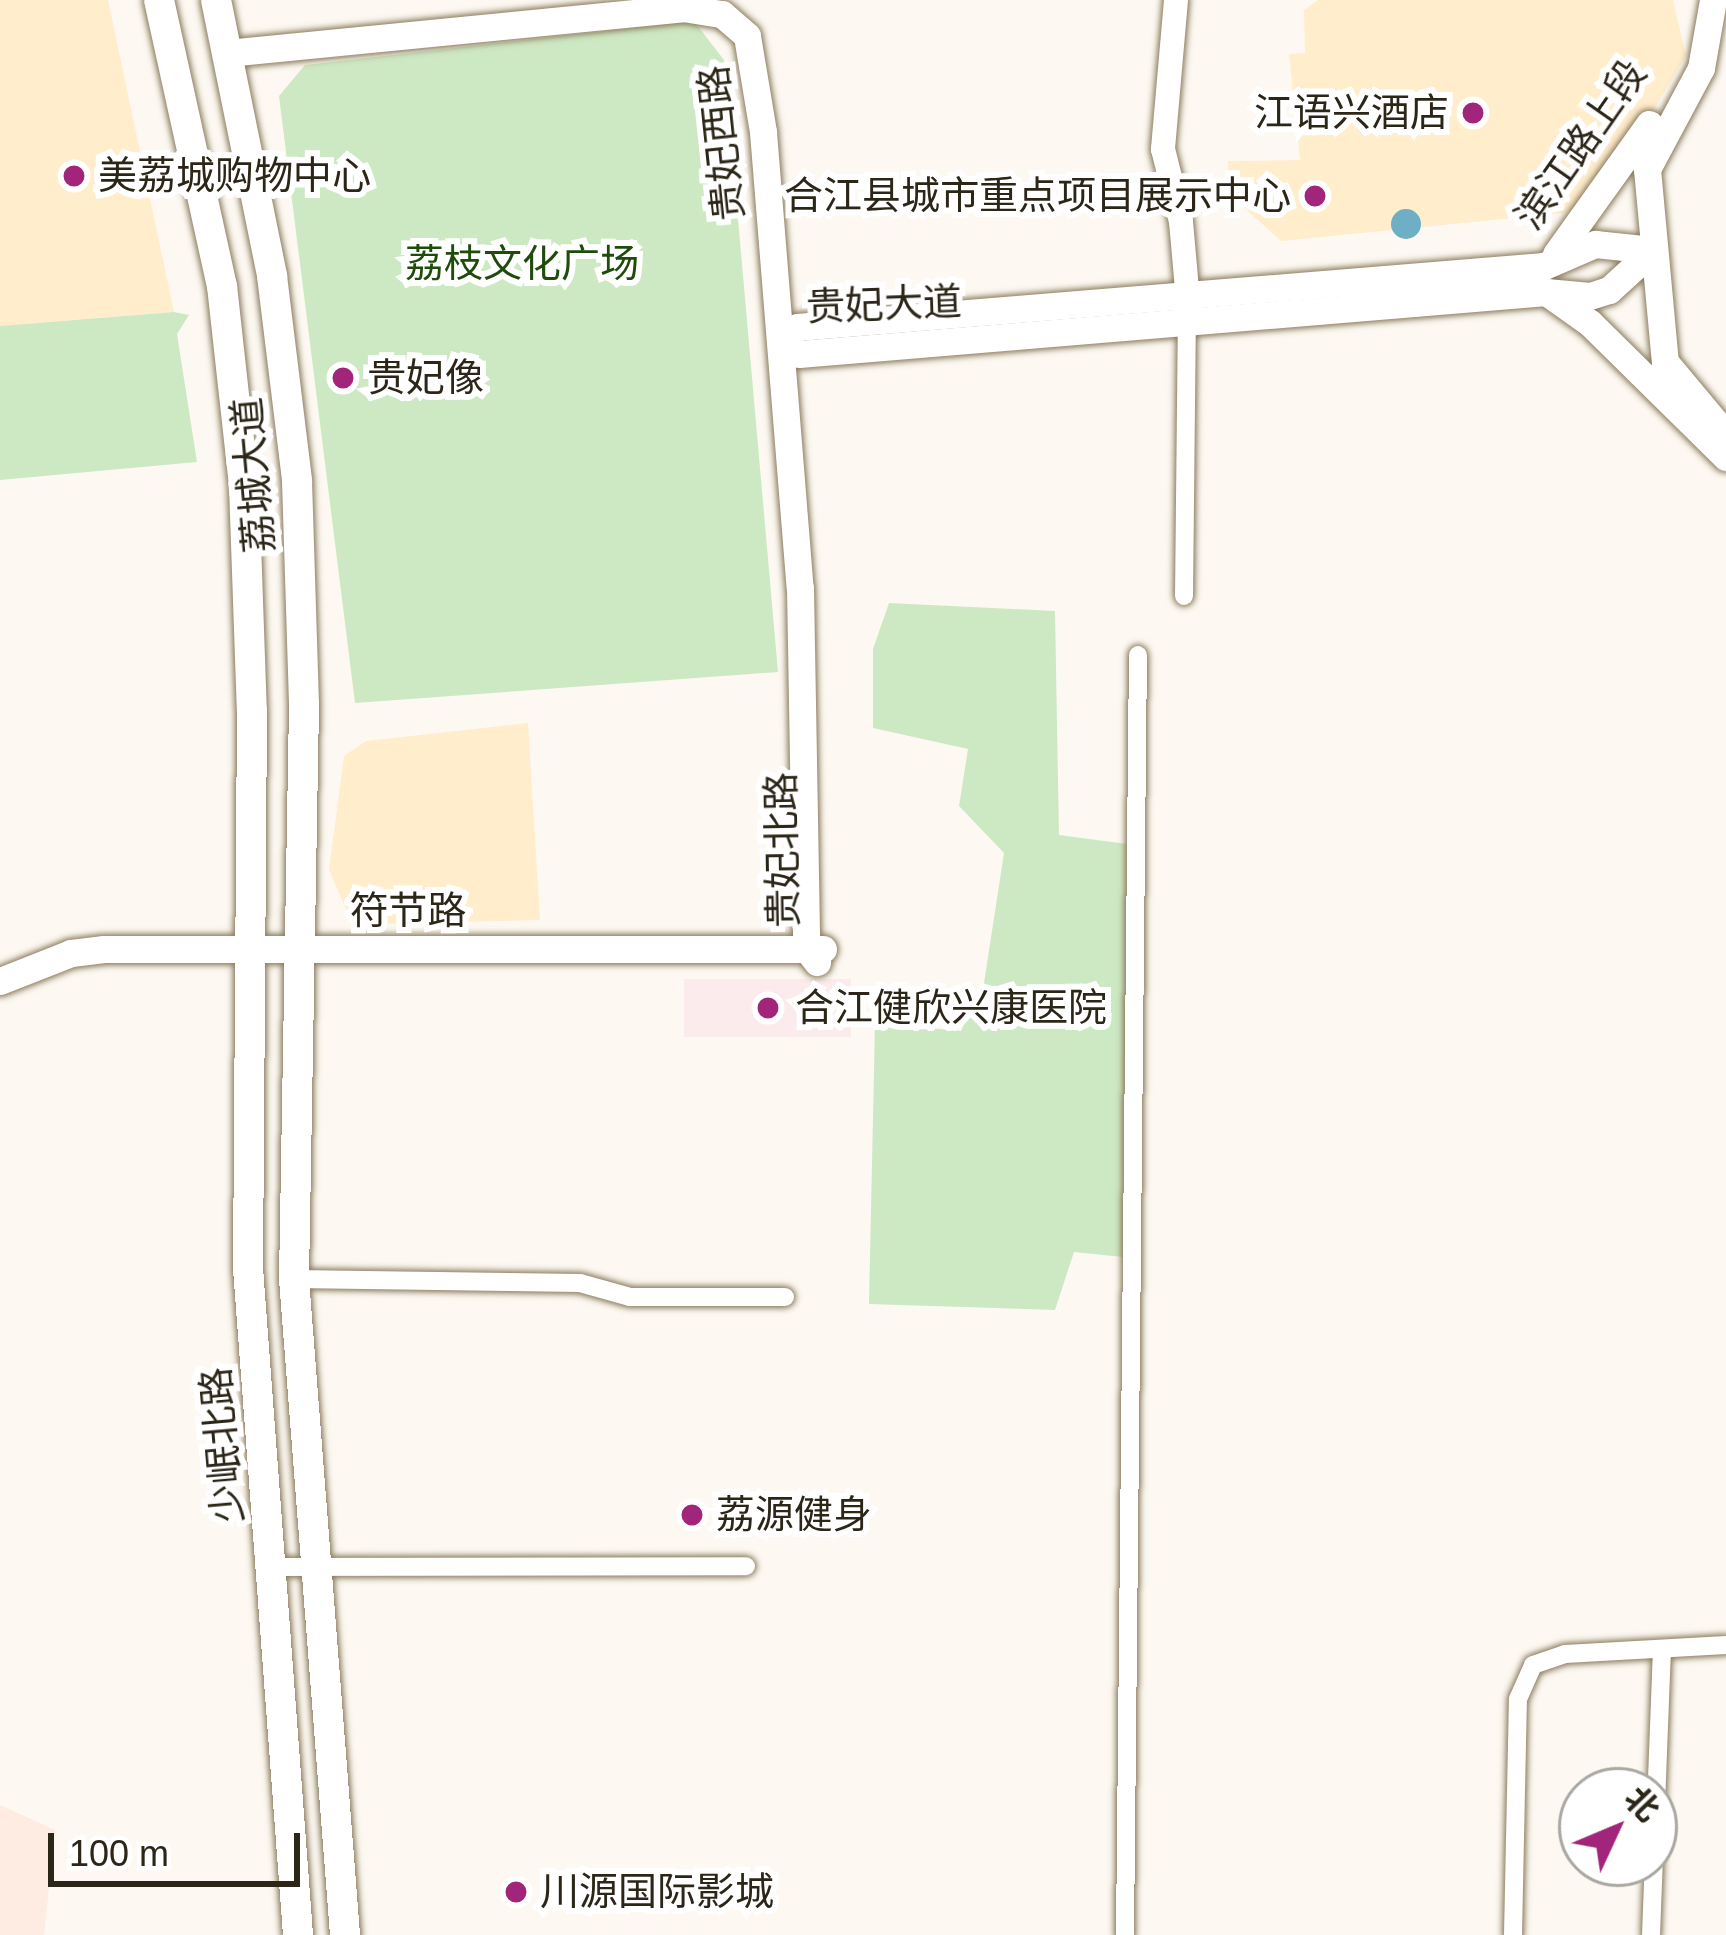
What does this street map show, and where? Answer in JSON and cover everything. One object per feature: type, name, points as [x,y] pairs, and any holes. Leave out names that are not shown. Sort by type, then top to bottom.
[{"type":"main road","name":"荔城大道","points":[[159,0],[222,286],[241,442],[252,691],[245,957]]},
{"type":"main road","name":"荔城大道","points":[[216,0],[272,275],[297,481],[304,626],[296,958]]},
{"type":"main road","points":[[225,45],[574,0]]},
{"type":"main road","name":"贵妃西路","points":[[731,0],[769,44],[792,340]]},
{"type":"main road","name":"滨江路上段","points":[[1695,0],[1687,60],[1639,141],[1545,279],[1726,457]]},
{"type":"main road","name":"滨江路上段","points":[[1712,0],[1701,68],[1648,159],[1665,362],[1726,435]]},
{"type":"main road","name":"贵妃西路","points":[[225,45],[683,8],[722,14],[753,53],[792,340]]},
{"type":"main road","points":[[1545,279],[1595,244],[1653,250]]},
{"type":"main road","points":[[1545,279],[1600,295],[1653,250]]},
{"type":"main road","name":"贵妃大道","points":[[792,340],[1188,313],[1545,279]]},
{"type":"main road","name":"贵妃北路","points":[[792,340],[815,953]]},
{"type":"main road","points":[[241,442],[293,437]]},
{"type":"main road","points":[[244,486],[297,481]]},
{"type":"main road","points":[[247,868],[300,872]]},
{"type":"main road","name":"符节路","points":[[0,981],[71,953],[296,958],[815,953]]},
{"type":"main road","name":"符节路","points":[[0,1000],[74,971],[245,957]]},
{"type":"main road","name":"少岷北路","points":[[245,957],[248,1268],[298,1935]]},
{"type":"main road","name":"少岷北路","points":[[296,958],[294,1279],[311,1567],[345,1935]]},
{"type":"street","points":[[1176,0],[1162,149],[1188,313],[1184,596]]},
{"type":"street","points":[[1124,1935],[1138,655]]},
{"type":"street","points":[[294,1279],[580,1282],[629,1298],[785,1297]]},
{"type":"street","points":[[272,1568],[746,1566]]},
{"type":"street","points":[[1514,1935],[1515,1737],[1524,1679],[1544,1657],[1726,1645]]},
{"type":"street","points":[[1652,1935],[1662,1650]]},
{"type":"shaded area","name":"美荔城购物中心","points":[[0,0],[108,0],[174,312],[0,326]]},
{"type":"shaded area","points":[[1318,0],[1673,0],[1686,56],[1639,134],[1588,199],[1565,213],[1281,241],[1228,193],[1228,161],[1300,160],[1289,54],[1305,53],[1304,10]]},
{"type":"shaded area","points":[[528,723],[540,920],[380,924],[349,916],[329,870],[344,756],[366,741]]},
{"type":"shaded area","name":"合江健欣兴康医院","points":[[684,979],[851,979],[851,1037],[684,1037]]},
{"type":"shaded area","points":[[0,1805],[55,1830],[44,1935],[0,1935]]},
{"type":"green space","name":"荔枝文化广场","points":[[694,21],[724,60],[778,672],[355,703],[279,96],[305,65]]},
{"type":"green space","points":[[174,312],[189,315],[177,334],[197,462],[0,480],[0,326]]},
{"type":"green space","points":[[889,603],[1055,611],[1059,835],[1127,844],[1123,1257],[1074,1252],[1055,1310],[869,1304],[875,1023],[961,1031],[984,983],[1004,853],[959,806],[968,749],[873,728],[873,649]]},
{"type":"water","points":[[1406,209],[1417,213],[1421,224],[1417,235],[1406,239],[1395,235],[1391,224],[1395,213]]},
{"type":"place","name":"江语兴酒店","points":[[1473,113]]},
{"type":"place","name":"美荔城购物中心","points":[[74,176]]},
{"type":"place","name":"合江县城市重点项目展示中心","points":[[1315,196]]},
{"type":"place","name":"贵妃像","points":[[343,378]]},
{"type":"place","name":"合江健欣兴康医院","points":[[768,1008]]},
{"type":"place","name":"荔源健身","points":[[692,1515]]},
{"type":"place","name":"川源国际影城","points":[[516,1892]]}]
